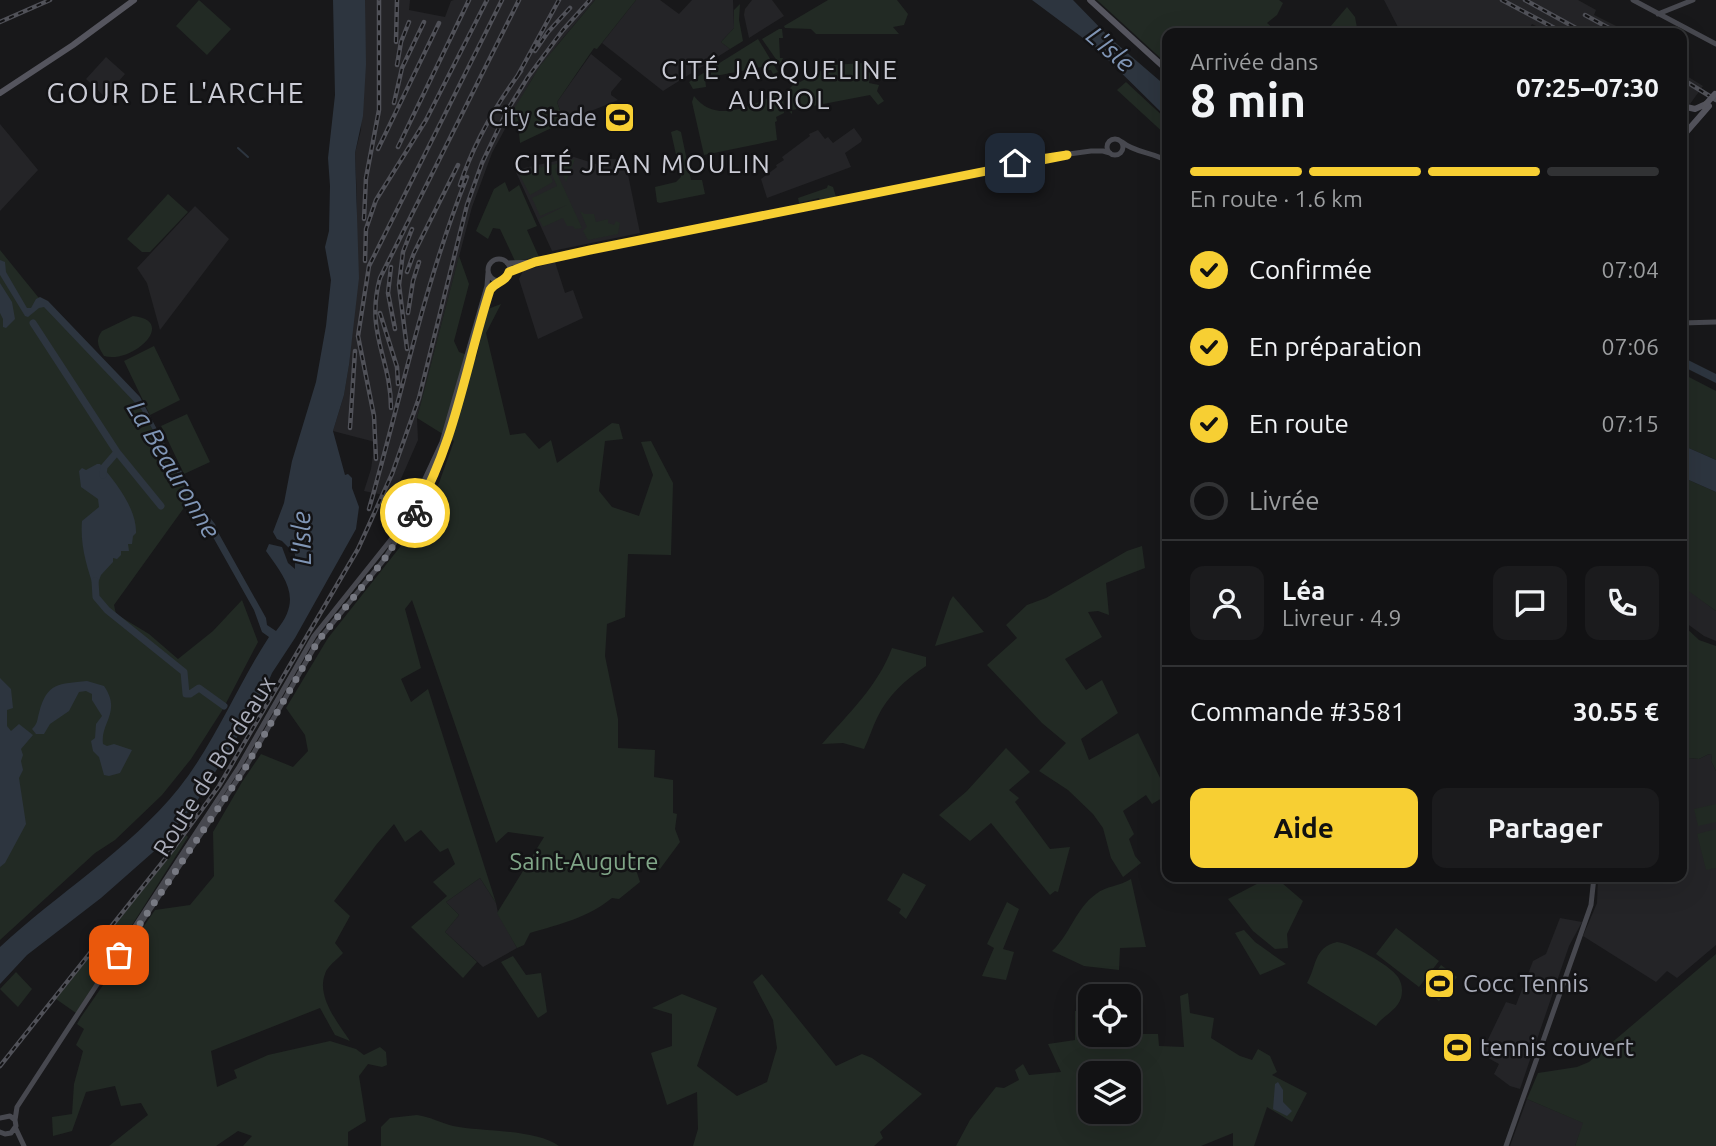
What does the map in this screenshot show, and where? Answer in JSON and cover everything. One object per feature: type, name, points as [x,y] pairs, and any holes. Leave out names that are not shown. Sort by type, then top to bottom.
[{"type":"main road","points":[[0,93],[134,0]]},
{"type":"main road","points":[[1090,0],[1162,65]]},
{"type":"main road","points":[[1633,0],[1685,28]]},
{"type":"main road","points":[[1658,14],[1693,0]]},
{"type":"main road","points":[[1687,29],[1716,44]]},
{"type":"main road","points":[[1687,131],[1716,95]]},
{"type":"main road","points":[[1687,107],[1695,109],[1708,105]]},
{"type":"main road","points":[[1091,151],[1114,139],[1129,148],[1162,159]]},
{"type":"main road","points":[[1120,153],[1123,149],[1122,142]]},
{"type":"main road","points":[[1108,144],[1110,153]]},
{"type":"main road","points":[[330,619],[393,537],[409,513],[429,473],[458,393],[487,286],[489,267],[495,260],[507,263],[535,262],[1091,151],[1149,153]]},
{"type":"main road","points":[[509,272],[535,262]]},
{"type":"main road","points":[[330,619],[383,561],[428,491],[458,411],[490,290],[507,278],[507,263]]},
{"type":"main road","points":[[488,273],[493,279],[500,281]]},
{"type":"main road","points":[[1687,323],[1716,322]]},
{"type":"main road","name":"Route de Bordeaux","points":[[15,1120],[17,1107],[239,767],[314,636],[330,619]]},
{"type":"main road","points":[[1506,1146],[1591,905],[1593,882]]},
{"type":"main road","name":"Route de Bordeaux","points":[[2,1117],[29,1089]]},
{"type":"main road","points":[[2,1117],[10,1116],[15,1120],[23,1146]]},
{"type":"main road","points":[[4,1135],[16,1129]]},
{"type":"main road","points":[[4,1135],[23,1146]]},
{"type":"shaded area","points":[[365,0],[410,0],[409,10],[445,17],[451,1],[454,0],[595,0],[532,79],[492,153],[472,207],[417,418],[418,440],[393,497],[364,491],[375,442],[333,431],[344,395],[349,365],[357,202],[355,153],[361,130]]},
{"type":"shaded area","points":[[636,0],[660,0],[679,14],[692,0],[733,0],[734,28],[721,42],[730,49],[663,91],[602,43]]},
{"type":"shaded area","points":[[752,0],[772,0],[784,16],[749,38],[744,15]]},
{"type":"shaded area","points":[[1384,0],[1578,0],[1596,10],[1594,15],[1620,28],[1540,28],[1532,24],[1530,28],[1398,28]]},
{"type":"shaded area","points":[[591,54],[622,79],[611,92],[618,100],[564,122],[557,102]]},
{"type":"shaded area","points":[[106,57],[125,74],[105,97],[86,79]]},
{"type":"shaded area","points":[[1687,76],[1703,86],[1690,104],[1687,103]]},
{"type":"shaded area","points":[[0,124],[38,170],[0,211]]},
{"type":"shaded area","points":[[854,128],[862,139],[845,153],[851,167],[767,198],[761,179],[777,167],[776,165],[784,160],[782,157],[810,136],[809,134],[818,130],[825,139],[828,137],[833,143]]},
{"type":"shaded area","points":[[574,157],[599,165],[601,158],[625,160],[640,233],[552,251],[515,170]]},
{"type":"shaded area","points":[[195,206],[229,239],[160,330],[147,283],[137,268]]},
{"type":"shaded area","points":[[555,262],[565,293],[573,290],[583,318],[538,339],[519,279],[523,271]]},
{"type":"shaded area","points":[[1687,589],[1716,611],[1716,641],[1687,624]]},
{"type":"shaded area","points":[[1687,752],[1690,753],[1689,758],[1699,759],[1712,755],[1711,761],[1716,771],[1716,945],[1677,978],[1667,971],[1656,982],[1583,936],[1597,903],[1598,882],[1687,882]]},
{"type":"shaded area","points":[[480,878],[496,903],[498,913],[517,948],[483,967],[445,932],[459,915],[446,902]]},
{"type":"shaded area","points":[[1560,918],[1582,922],[1569,946],[1520,1089],[1510,1086],[1494,1074],[1499,1064],[1481,1054],[1506,1002],[1516,1005],[1533,961],[1546,954]]},
{"type":"shaded area","points":[[1527,1099],[1584,1123],[1575,1146],[1510,1146]]},
{"type":"green space","points":[[199,0],[231,29],[207,55],[176,26]]},
{"type":"green space","points":[[595,0],[636,0],[597,49],[594,48],[557,102],[564,122],[520,143],[518,124],[508,119],[540,66]]},
{"type":"green space","points":[[828,0],[897,0],[908,14],[904,25],[893,27],[899,34],[816,34],[811,29],[785,28],[784,26]]},
{"type":"green space","points":[[1097,0],[1279,0],[1283,3],[1277,15],[1267,23],[1272,28],[1162,28],[1162,59]]},
{"type":"green space","points":[[740,4],[739,20],[743,41],[730,49],[721,42],[734,28],[734,10]]},
{"type":"green space","points":[[1347,7],[1355,17],[1357,28],[1329,28]]},
{"type":"green space","points":[[782,29],[783,38],[779,38],[780,58],[783,58],[780,65],[762,39]]},
{"type":"green space","points":[[758,39],[778,72],[773,74],[771,70],[763,71],[762,67],[705,78],[706,87],[693,89],[689,82]]},
{"type":"green space","points":[[863,63],[880,66],[879,71],[871,70],[869,83],[879,85],[877,91],[884,101],[878,105],[870,95],[792,110],[792,114],[788,110],[785,93],[798,80],[800,82],[832,65]]},
{"type":"green space","points":[[1126,82],[1162,115],[1162,131],[1117,90]]},
{"type":"green space","points":[[781,92],[784,113],[776,117],[777,140],[704,155],[692,102],[694,96],[713,110],[725,111],[748,106]]},
{"type":"green space","points":[[671,132],[681,132],[691,180],[702,180],[705,194],[660,203],[657,202],[655,187],[676,182],[681,177]]},
{"type":"green space","points":[[575,159],[566,182],[560,168],[555,169],[582,228],[567,226],[563,218],[543,227],[539,219],[567,205],[540,216],[532,198],[557,186],[548,166]]},
{"type":"green space","points":[[546,166],[553,182],[530,195],[518,172]]},
{"type":"green space","points":[[505,182],[509,192],[519,185],[537,226],[527,230],[539,257],[515,261],[500,229],[493,228],[488,239],[476,231],[494,189]]},
{"type":"green space","points":[[828,185],[833,187],[836,197],[799,203],[798,198],[827,188]]},
{"type":"green space","points":[[168,194],[188,212],[150,252],[142,252],[127,239]]},
{"type":"green space","points":[[580,211],[594,214],[596,222],[608,219],[608,223],[614,225],[616,221],[620,223],[618,234],[588,240],[583,231],[587,227]]},
{"type":"green space","points":[[0,250],[47,308],[140,407],[191,498],[114,605],[116,614],[149,634],[178,659],[213,631],[242,600],[258,642],[223,709],[191,759],[162,795],[115,840],[95,853],[0,940]]},
{"type":"green space","name":"Saint-Augutre","points":[[459,256],[469,284],[454,341],[459,352],[476,358],[488,309],[501,304],[486,333],[510,435],[525,433],[539,449],[551,440],[557,463],[612,423],[619,424],[623,439],[605,441],[599,491],[612,507],[639,516],[653,475],[641,442],[651,441],[673,483],[671,555],[628,554],[625,617],[607,624],[605,656],[618,719],[618,748],[655,750],[654,777],[673,780],[673,813],[677,814],[675,829],[680,842],[660,869],[649,859],[646,862],[641,858],[636,870],[640,882],[619,899],[612,898],[583,915],[530,933],[524,945],[517,948],[497,913],[544,837],[508,832],[496,843],[412,600],[405,609],[421,668],[401,679],[411,702],[428,689],[496,903],[480,878],[446,902],[459,915],[445,932],[477,962],[463,978],[411,927],[447,896],[433,882],[455,864],[448,848],[440,852],[421,830],[405,842],[394,824],[334,901],[350,916],[335,943],[343,953],[326,971],[324,992],[330,1010],[350,1041],[335,1035],[320,1008],[211,1051],[217,1087],[237,1078],[234,1070],[268,1055],[330,1041],[356,1049],[364,1055],[380,1047],[386,1052],[387,1065],[382,1067],[368,1064],[359,1076],[366,1121],[348,1132],[348,1146],[243,1146],[252,1136],[238,1131],[216,1146],[109,1146],[148,1115],[141,1103],[121,1106],[115,1086],[86,1092],[72,1131],[53,1136],[52,1117],[72,1114],[74,1084],[83,1051],[76,1045],[84,1029],[77,1024],[81,1017],[155,910],[190,905],[214,876],[213,832],[261,754],[293,767],[308,751],[305,735],[286,708],[328,638],[400,547],[439,483],[454,441],[417,418]]},
{"type":"green space","points":[[133,316],[146,319],[152,325],[146,341],[127,354],[104,356],[98,344],[102,331]]},
{"type":"green space","points":[[154,346],[180,400],[150,415],[124,361]]},
{"type":"green space","points":[[1687,376],[1716,391],[1716,460],[1687,447]]},
{"type":"green space","points":[[187,414],[210,462],[184,474],[161,426]]},
{"type":"green space","points":[[1687,479],[1716,492],[1716,611],[1687,590]]},
{"type":"green space","points":[[1142,546],[1145,568],[1106,583],[1109,615],[1098,611],[1088,612],[1102,637],[1065,659],[1086,690],[1102,680],[1118,713],[1081,739],[1089,760],[1138,733],[1162,782],[1162,798],[1152,804],[1146,795],[1123,811],[1134,834],[1129,839],[1135,856],[1141,863],[1123,877],[1111,858],[1103,828],[1093,814],[1068,790],[1039,771],[1066,743],[1042,723],[987,665],[1017,638],[1006,625],[1027,605],[1046,598],[1127,551]]},
{"type":"green space","points":[[953,596],[984,632],[935,646],[950,601]]},
{"type":"green space","points":[[1687,629],[1699,640],[1716,646],[1716,771],[1711,761],[1712,755],[1699,759],[1689,758]]},
{"type":"green space","points":[[892,648],[926,657],[926,666],[886,702],[864,749],[843,743],[822,744],[871,687]]},
{"type":"green space","points":[[1006,748],[1030,772],[1009,790],[1019,798],[1015,802],[1050,849],[1070,847],[1058,892],[1050,895],[991,823],[970,841],[939,815],[967,791]]},
{"type":"green space","points":[[1716,804],[1716,822],[1698,826],[1694,809]]},
{"type":"green space","points":[[1716,829],[1716,868],[1706,870],[1697,834]]},
{"type":"green space","points":[[186,835],[188,837],[76,1013],[56,999]]},
{"type":"green space","points":[[903,873],[926,885],[906,919],[899,913],[901,909],[887,900]]},
{"type":"green space","points":[[1131,879],[1146,947],[1120,948],[1119,970],[1084,966],[1052,951],[1089,900],[1100,891]]},
{"type":"green space","points":[[1260,882],[1281,882],[1303,901],[1287,934],[1288,948],[1275,949],[1253,931],[1228,899]]},
{"type":"green space","points":[[1007,902],[1019,909],[1003,949],[1014,952],[1006,980],[982,976],[994,948],[987,944]]},
{"type":"green space","points":[[1396,928],[1439,961],[1419,987],[1376,954]]},
{"type":"green space","points":[[1244,930],[1255,942],[1286,964],[1260,975],[1235,933]]},
{"type":"green space","points":[[1337,942],[1369,955],[1394,972],[1399,979],[1402,993],[1399,1003],[1376,1026],[1307,983],[1320,953]]},
{"type":"green space","points":[[1716,954],[1716,1146],[1575,1146],[1583,1123],[1527,1099],[1538,1073],[1577,1067],[1589,1062]]},
{"type":"green space","points":[[513,956],[526,975],[541,973],[547,1012],[538,1018],[501,962]]},
{"type":"green space","points":[[1441,965],[1457,977],[1439,1001],[1423,989]]},
{"type":"green space","points":[[16,972],[32,989],[18,1007],[0,989]]},
{"type":"green space","points":[[762,974],[836,1066],[862,1054],[872,1058],[922,1094],[880,1132],[883,1138],[874,1146],[693,1146],[698,1129],[697,1092],[667,1105],[651,1053],[672,1046],[672,1014],[652,1008],[682,994],[717,1008],[697,1066],[737,1096],[767,1082],[777,1048],[773,1020],[753,982]]},
{"type":"green space","points":[[1188,993],[1190,1013],[1214,1018],[1211,1038],[1240,1056],[1252,1060],[1258,1049],[1270,1056],[1277,1072],[1272,1075],[1307,1093],[1292,1122],[1267,1107],[1254,1146],[1233,1146],[1233,1133],[1201,1146],[956,1146],[970,1120],[996,1087],[1004,1088],[1019,1080],[1015,1070],[1023,1064],[1029,1075],[1061,1072],[1048,1044],[1075,1040],[1075,1011],[1078,1011],[1078,1047],[1141,1047],[1141,1034],[1158,1034],[1159,1046],[1184,1047],[1180,996]]},
{"type":"green space","points":[[417,1115],[453,1126],[537,1137],[559,1146],[381,1146],[381,1127],[390,1118]]},
{"type":"water","name":"L'Isle","points":[[333,0],[365,0],[366,64],[363,116],[355,153],[359,278],[344,395],[333,431],[345,475],[348,474],[352,478],[352,488],[359,507],[356,529],[241,731],[197,801],[160,846],[101,898],[27,955],[0,984],[0,947],[116,851],[179,788],[204,751],[269,637],[262,632],[254,610],[141,409],[44,307],[28,317],[25,316],[0,275],[0,260],[5,262],[6,272],[27,308],[31,308],[40,297],[48,301],[140,397],[195,499],[215,524],[266,618],[267,625],[276,631],[289,609],[289,590],[266,551],[269,544],[282,547],[288,563],[295,569],[295,554],[277,539],[273,532],[284,503],[292,461],[316,382],[331,280],[325,247],[329,231],[328,158],[335,95]]},
{"type":"water","name":"L'Isle","points":[[1032,0],[1073,0],[1110,38],[1162,83],[1162,113],[1095,47]]},
{"type":"water","points":[[0,283],[12,302],[15,319],[6,328],[3,327],[0,313]]},
{"type":"water","points":[[1687,360],[1716,374],[1716,383],[1687,368]]},
{"type":"water","points":[[1687,447],[1716,460],[1716,492],[1687,479]]},
{"type":"water","points":[[97,464],[106,471],[124,496],[133,514],[136,533],[132,544],[128,544],[129,551],[121,551],[117,559],[113,558],[113,562],[101,575],[95,591],[85,556],[82,521],[99,507],[98,499],[81,487],[79,471]]},
{"type":"water","points":[[0,678],[11,689],[13,708],[7,710],[7,726],[11,731],[19,724],[33,735],[21,749],[23,770],[19,778],[26,824],[5,863],[0,867]]},
{"type":"water","points":[[87,681],[104,686],[109,695],[111,710],[104,730],[103,744],[114,744],[132,750],[120,773],[104,775],[99,757],[93,751],[91,741],[95,738],[96,724],[102,716],[92,700],[92,694],[86,691],[79,692],[69,711],[50,724],[44,734],[36,734],[32,729],[50,690],[62,684]]},
{"type":"water","points":[[1278,1082],[1283,1090],[1283,1102],[1292,1111],[1287,1116],[1273,1109],[1275,1084]]},
{"type":"waterway","points":[[238,148],[248,157]]},
{"type":"waterway","name":"La Beauronne","points":[[33,323],[117,452],[104,467],[103,475]]},
{"type":"waterway","name":"La Beauronne","points":[[117,452],[161,506]]},
{"type":"waterway","name":"La Beauronne","points":[[95,581],[96,597],[107,610],[184,672],[186,694],[199,688],[224,706]]},
{"type":"railway","points":[[0,22],[50,0]]},
{"type":"railway","points":[[364,219],[366,178],[379,110],[379,0]]},
{"type":"railway","points":[[396,42],[397,0]]},
{"type":"railway","points":[[398,147],[469,0]]},
{"type":"railway","points":[[365,261],[366,229],[376,200],[426,120],[487,0]]},
{"type":"railway","points":[[376,459],[374,416],[358,336],[369,266],[502,0]]},
{"type":"railway","points":[[391,408],[375,314],[380,278],[519,0]]},
{"type":"railway","points":[[518,75],[559,0]]},
{"type":"railway","points":[[0,1066],[173,849],[219,786],[358,549],[392,474],[419,398],[467,205],[482,163],[507,111],[528,77],[563,30],[590,0]]},
{"type":"railway","points":[[1502,0],[1555,28]]},
{"type":"railway","points":[[1525,0],[1576,28]]},
{"type":"railway","points":[[535,51],[570,8]]},
{"type":"railway","points":[[1585,15],[1609,28]]},
{"type":"railway","points":[[397,65],[401,42],[409,22]]},
{"type":"railway","points":[[394,103],[402,68],[424,22]]},
{"type":"railway","points":[[378,149],[439,23]]},
{"type":"railway","points":[[460,185],[486,126],[521,71]]},
{"type":"railway","points":[[1687,82],[1716,100]]},
{"type":"railway","points":[[407,272],[458,165]]},
{"type":"railway","points":[[369,509],[438,258],[467,177]]},
{"type":"railway","points":[[407,349],[399,285],[403,252],[412,229]]},
{"type":"railway","points":[[408,313],[419,262]]},
{"type":"railway","points":[[391,267],[388,293],[395,329]]},
{"type":"railway","points":[[380,313],[397,367],[398,384]]},
{"type":"railway","points":[[350,428],[355,351]]},
{"type":"way so far","points":[[119,955],[244,770],[318,641],[383,561],[415,513]]},
{"type":"place","name":"City Stade","points":[[620,117]]},
{"type":"place","name":"Cocc Tennis","points":[[1440,983]]},
{"type":"place","name":"tennis couvert","points":[[1457,1047]]},
{"type":"district","name":"CITÉ JACQUELINE AURIOL","points":[[780,84]]},
{"type":"district","name":"GOUR DE L'ARCHE","points":[[176,92]]},
{"type":"district","name":"CITÉ JEAN MOULIN","points":[[643,163]]},
{"type":"route","points":[[415,513],[443,456],[458,411],[490,290],[495,283],[507,278],[509,272],[535,262],[590,250],[1067,155],[1015,163]]}]
